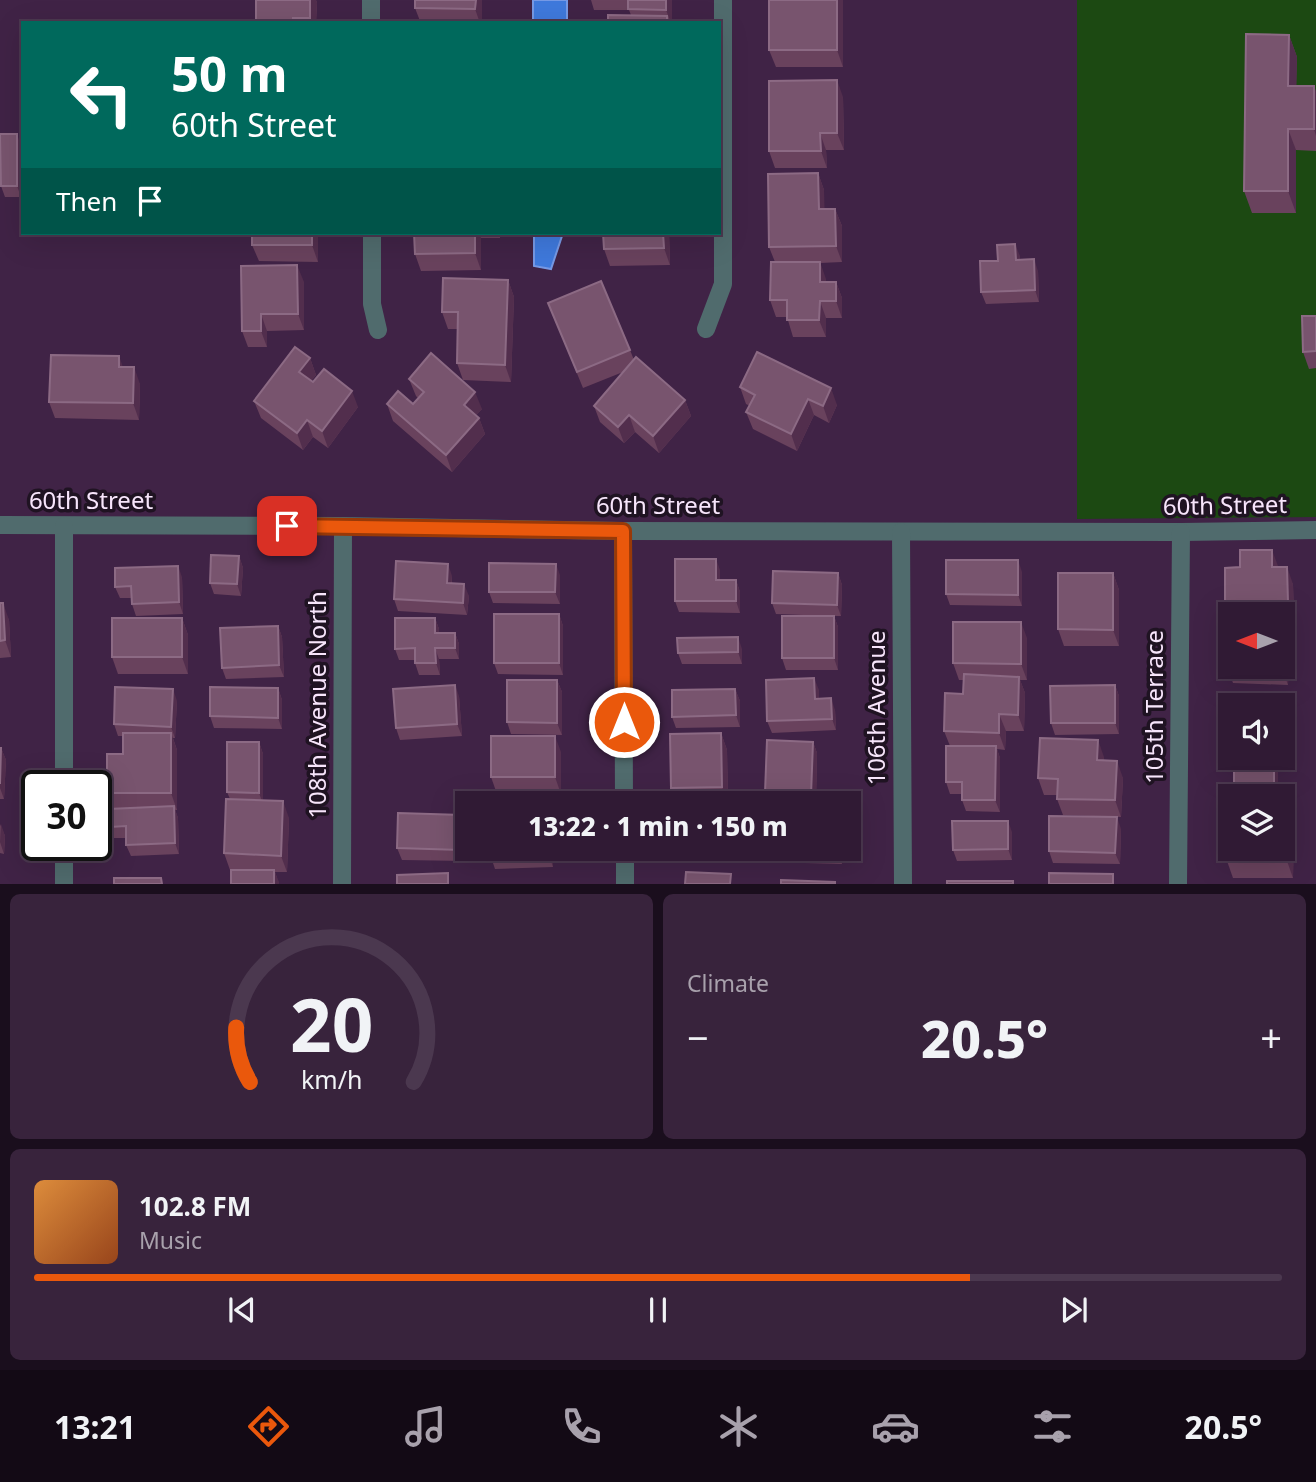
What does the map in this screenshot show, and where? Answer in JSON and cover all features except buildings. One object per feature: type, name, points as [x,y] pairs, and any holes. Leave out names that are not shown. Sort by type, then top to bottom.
[{"type":"street","points":[[371,0],[371,21]]},
{"type":"street","points":[[706,329],[723,284],[723,0]]},
{"type":"street","points":[[372,235],[372,304],[378,330]]},
{"type":"street","name":"60th Street","points":[[0,525],[343,526],[623,531],[1316,530]]},
{"type":"street","points":[[64,526],[64,770]]},
{"type":"street","name":"108th Avenue North","points":[[342,884],[343,526]]},
{"type":"street","points":[[623,531],[624,791]]},
{"type":"street","name":"106th Avenue","points":[[901,532],[902,884]]},
{"type":"street","name":"105th Terrace","points":[[1178,884],[1181,532]]},
{"type":"street","points":[[64,861],[64,884]]},
{"type":"street","points":[[625,861],[625,884]]},
{"type":"green space","points":[[1077,0],[1316,0],[1316,517],[1077,519]]},
{"type":"water","points":[[533,0],[567,0],[567,21],[533,21]]},
{"type":"water","points":[[534,235],[562,235],[551,269],[534,266]]},
{"type":"route","points":[[287,526],[623,531],[624,722]]}]
